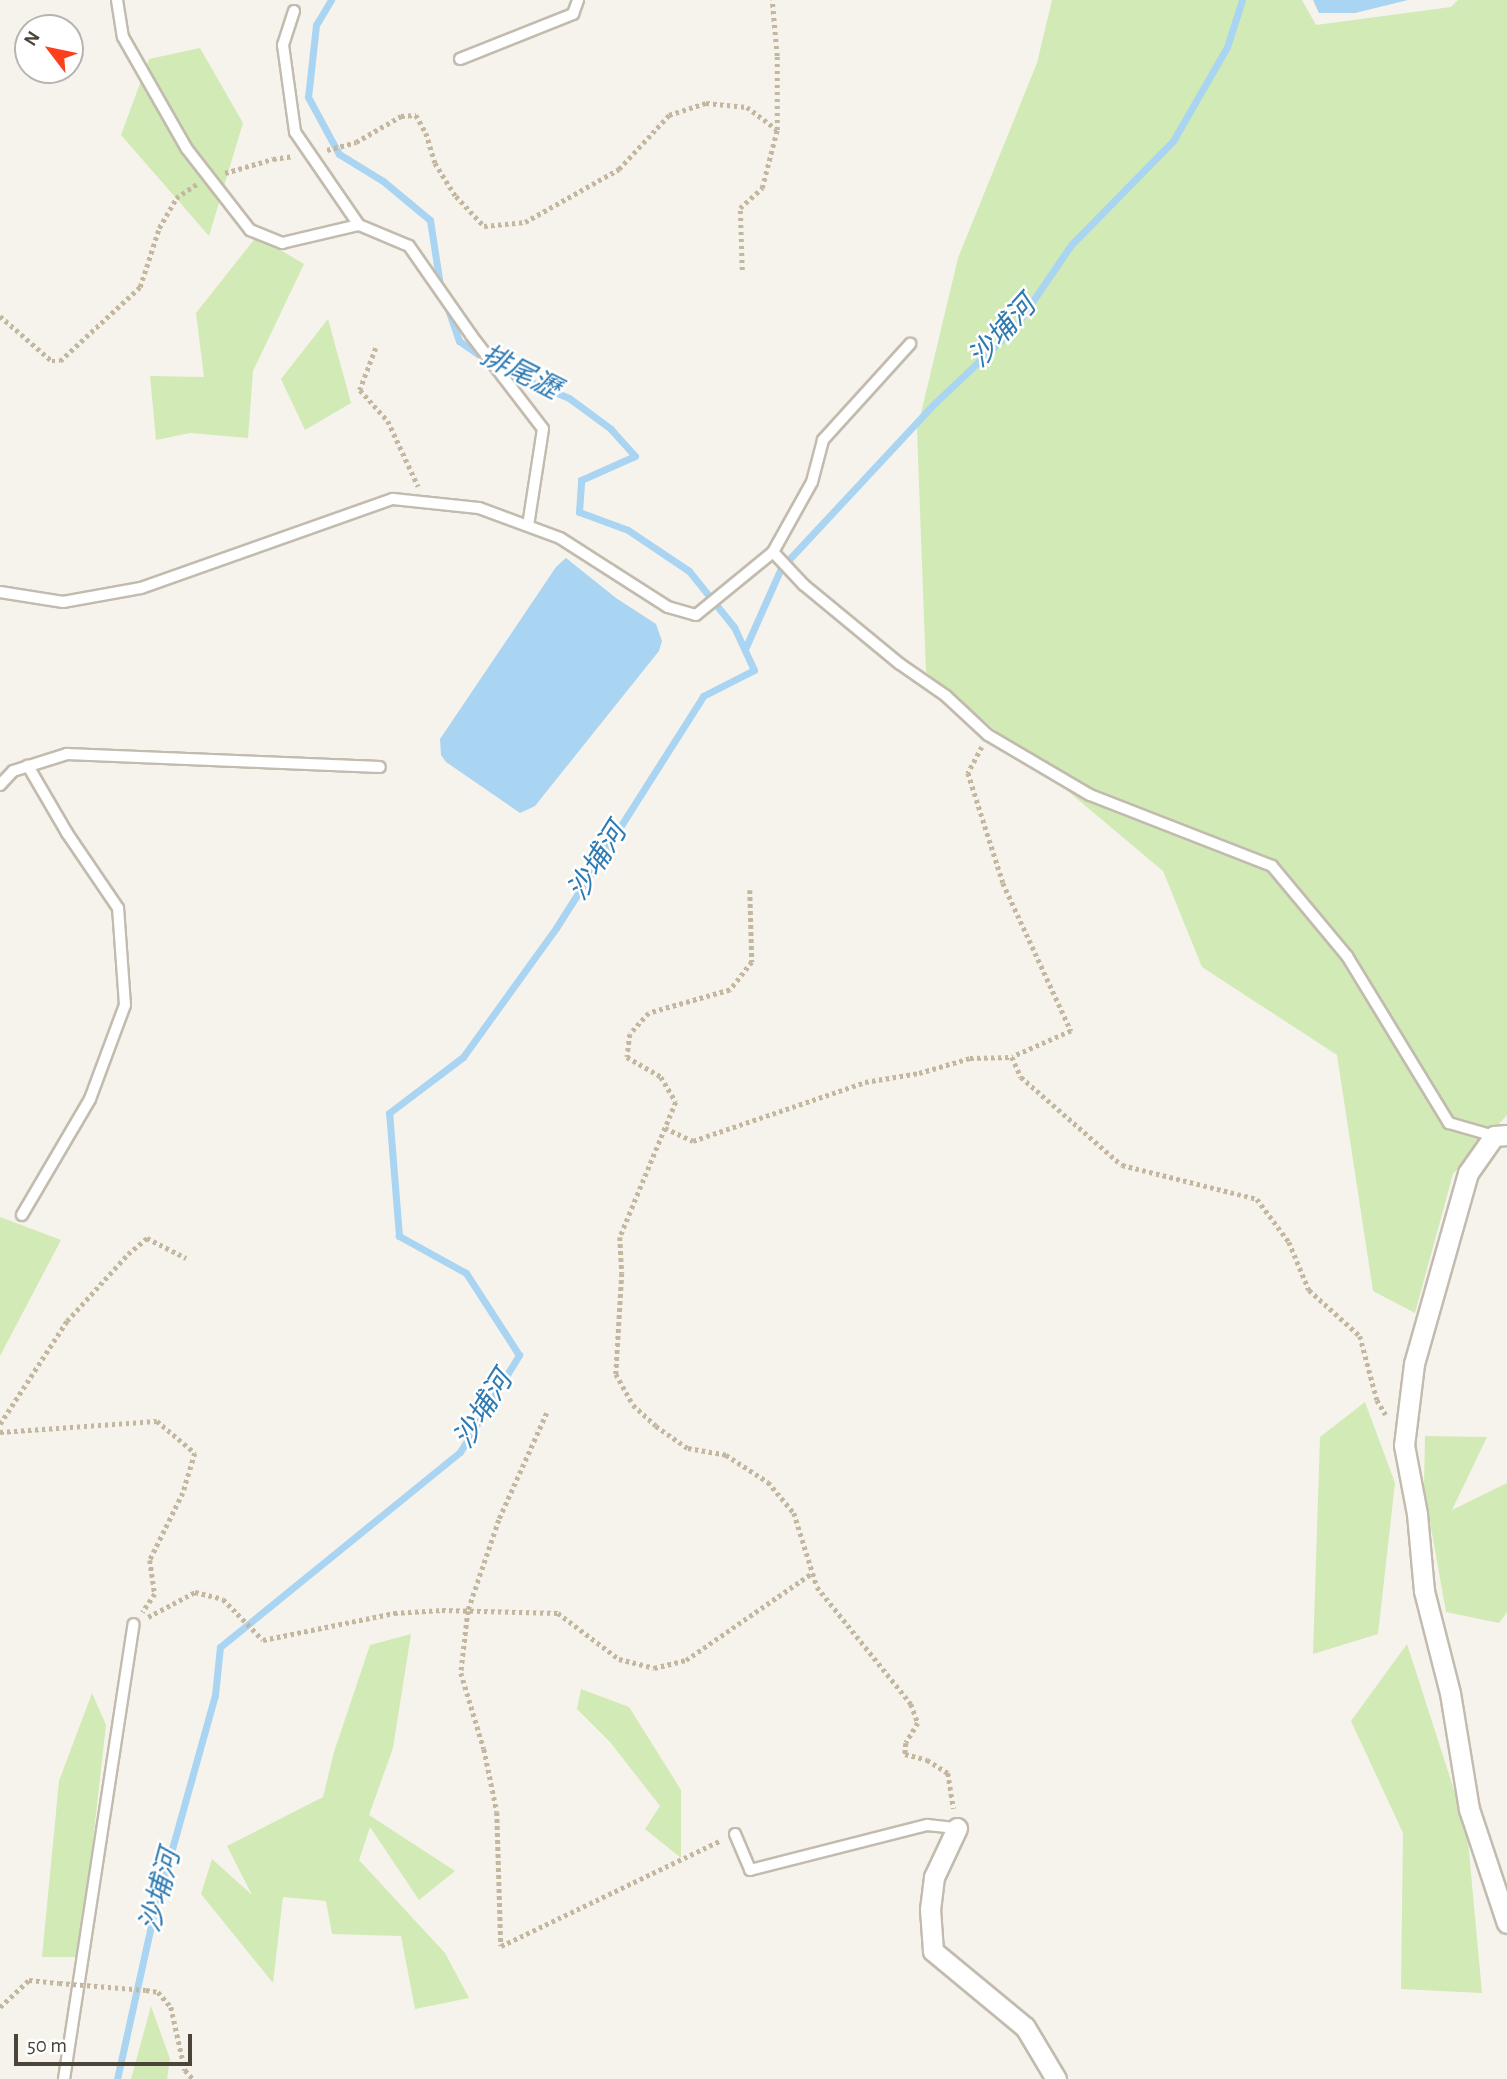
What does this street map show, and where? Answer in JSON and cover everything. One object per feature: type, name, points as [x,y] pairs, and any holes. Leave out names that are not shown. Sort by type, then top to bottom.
[{"type":"street","points":[[1500,1135],[1468,1173],[1414,1364],[1404,1445],[1417,1514],[1425,1598],[1450,1693],[1469,1809],[1507,1923]]},
{"type":"street","points":[[957,1828],[934,1877],[930,1909],[933,1951],[1025,2026],[1056,2079]]},
{"type":"lane","points":[[117,0],[123,37],[187,149],[250,230],[282,243],[359,225]]},
{"type":"lane","points":[[460,59],[573,14],[578,0]]},
{"type":"lane","points":[[294,12],[284,45],[295,132],[359,225],[410,246],[471,335],[543,429],[528,526]]},
{"type":"lane","points":[[0,592],[63,602],[141,587],[393,499],[479,508],[560,538],[667,607],[696,615],[773,552],[812,482],[823,440],[910,344]]},
{"type":"lane","points":[[773,552],[794,574],[900,664],[946,696],[988,736],[1090,795],[1272,866],[1347,956],[1449,1123],[1500,1135]]},
{"type":"lane","points":[[0,785],[13,771],[67,754],[380,767]]},
{"type":"lane","points":[[22,1214],[90,1099],[125,1004],[118,908],[67,833],[28,766]]},
{"type":"lane","points":[[64,2079],[134,1624]]},
{"type":"lane","points":[[735,1834],[750,1870],[926,1825],[957,1828]]},
{"type":"path","points":[[743,270],[740,208],[762,188],[777,130],[777,56],[772,0]]},
{"type":"path","points":[[0,316],[52,361],[60,361],[140,287],[159,228],[176,198],[194,185],[272,159],[312,155],[356,142],[401,116],[416,115],[426,133],[435,163],[456,196],[484,226],[525,222],[619,169],[669,115],[706,103],[747,107],[777,130]]},
{"type":"path","points":[[376,348],[360,390],[388,421],[425,503]]},
{"type":"path","points":[[665,1128],[693,1141],[865,1082],[919,1073],[971,1058],[1012,1056],[1071,1031],[1003,883],[968,773],[988,736]]},
{"type":"path","points":[[750,890],[752,962],[730,990],[649,1013],[630,1034],[627,1057],[661,1077],[676,1102],[620,1237],[622,1273],[616,1374],[633,1405],[656,1426],[688,1448],[726,1455],[768,1482],[794,1513],[817,1587],[911,1704],[918,1723],[906,1744],[905,1754],[926,1760],[948,1773],[957,1828]]},
{"type":"path","points":[[1012,1056],[1021,1077],[1122,1165],[1257,1199],[1289,1242],[1309,1290],[1360,1336],[1377,1401],[1404,1445]]},
{"type":"path","points":[[0,1424],[67,1321],[128,1254],[147,1238],[186,1258]]},
{"type":"path","points":[[547,1413],[499,1520],[468,1611],[461,1673],[484,1749],[497,1812],[501,1946],[735,1834]]},
{"type":"path","points":[[0,1432],[157,1422],[195,1452],[183,1493],[150,1560],[155,1594],[134,1624]]},
{"type":"path","points":[[134,1624],[195,1592],[223,1599],[263,1640],[394,1613],[558,1613],[619,1659],[654,1668],[686,1660],[812,1573]]},
{"type":"path","points":[[0,2007],[29,1980],[158,1992],[171,2007],[185,2070],[194,2079]]},
{"type":"green space","points":[[1052,0],[1302,0],[1316,25],[1451,7],[1458,0],[1507,0],[1507,1115],[1453,1174],[1415,1313],[1373,1291],[1337,1055],[1202,967],[1163,871],[926,672],[917,430],[958,258],[1037,63]]},
{"type":"green space","points":[[200,48],[243,123],[209,236],[121,135],[149,59]]},
{"type":"green space","points":[[257,236],[304,264],[253,371],[248,438],[190,433],[156,440],[150,376],[204,377],[196,313]]},
{"type":"green space","points":[[328,319],[351,403],[305,430],[281,379]]},
{"type":"green space","points":[[0,1217],[61,1240],[0,1356]]},
{"type":"green space","points":[[1365,1402],[1395,1483],[1378,1634],[1313,1654],[1320,1437]]},
{"type":"green space","points":[[1425,1436],[1487,1437],[1452,1510],[1507,1483],[1507,1612],[1499,1623],[1446,1612],[1424,1488]]},
{"type":"green space","points":[[411,1634],[393,1748],[369,1815],[455,1871],[419,1900],[370,1827],[359,1860],[445,1953],[469,1998],[415,2009],[401,1936],[332,1934],[326,1901],[283,1897],[273,1983],[201,1894],[212,1859],[252,1895],[227,1846],[323,1797],[334,1752],[370,1645]]},
{"type":"green space","points":[[1407,1644],[1467,1830],[1482,1993],[1401,1989],[1403,1833],[1351,1721]]},
{"type":"green space","points":[[581,1689],[629,1707],[681,1790],[681,1858],[645,1829],[660,1806],[610,1742],[577,1709]]},
{"type":"green space","points":[[92,1693],[106,1725],[80,1957],[42,1957],[59,1781]]},
{"type":"green space","points":[[151,2006],[170,2059],[167,2079],[131,2079]]},
{"type":"water","points":[[1313,0],[1408,0],[1355,13],[1319,13]]},
{"type":"water","points":[[566,558],[616,598],[656,624],[662,641],[659,651],[535,806],[520,813],[446,762],[441,755],[440,739],[556,567]]},
{"type":"waterway","name":"排尾瀝","points":[[331,0],[316,25],[308,97],[339,154],[383,181],[430,220],[440,285]]},
{"type":"waterway","name":"沙埔河","points":[[745,649],[781,568],[935,403],[1015,327],[1071,245],[1173,141],[1227,47],[1242,0]]},
{"type":"waterway","name":"沙埔河","points":[[117,2079],[153,1917],[215,1695],[220,1647],[460,1452],[519,1355],[466,1273],[399,1236],[389,1113],[463,1057],[556,928],[703,696],[754,670],[734,627],[689,571],[628,530],[579,512],[581,480],[635,456],[611,429],[569,398],[498,368],[459,341],[446,303]]}]
